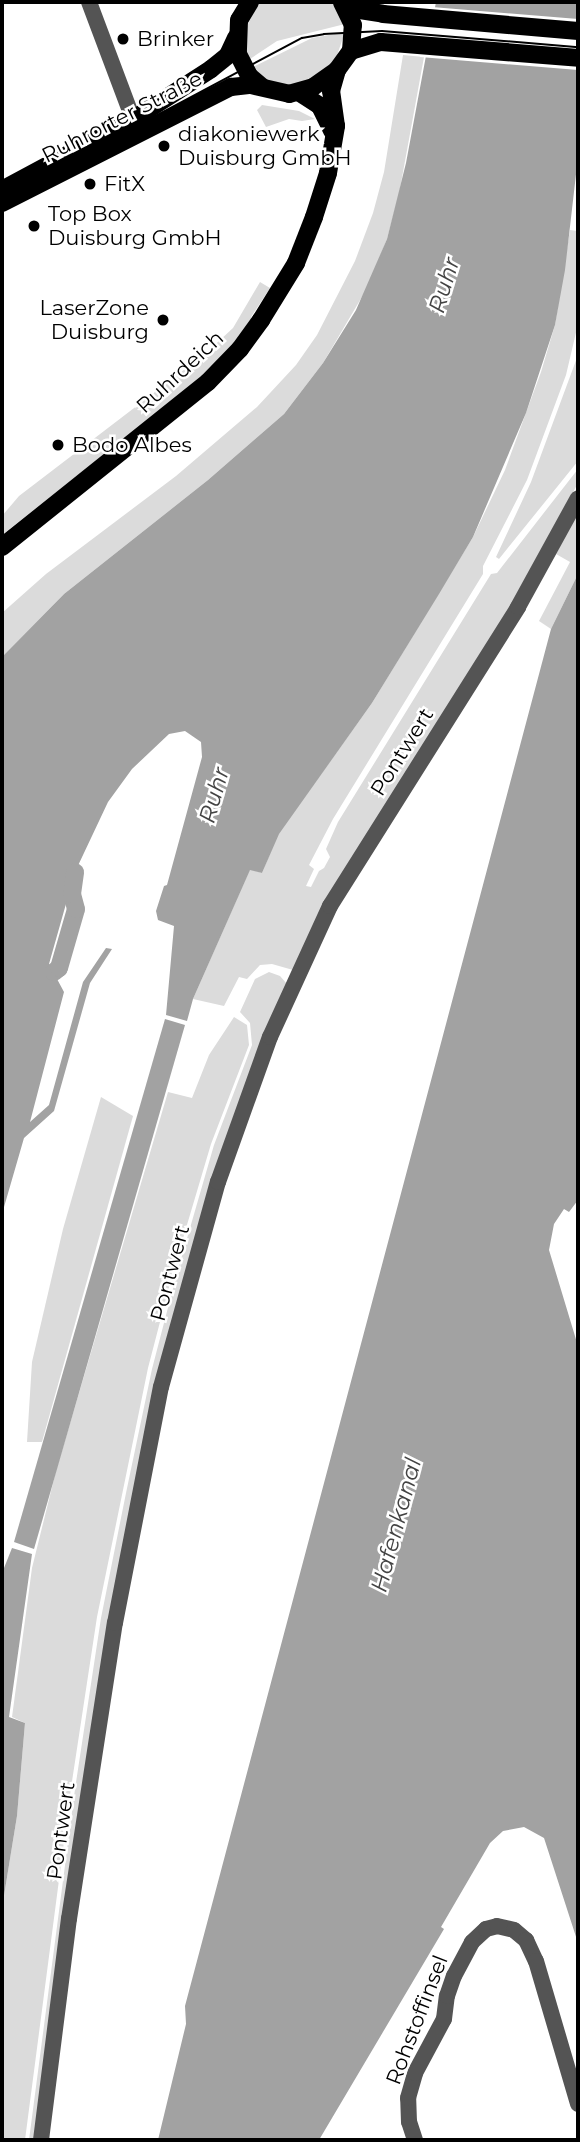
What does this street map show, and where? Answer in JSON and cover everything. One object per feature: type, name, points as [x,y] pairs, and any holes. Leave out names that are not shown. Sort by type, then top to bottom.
[{"type":"main road","name":"Ruhrorter Straße","points":[[2,203],[135,126],[221,62],[236,38],[245,4]]},
{"type":"main road","points":[[344,5],[383,14],[578,31]]},
{"type":"main road","points":[[300,93],[337,70],[351,51],[353,25],[344,5]]},
{"type":"main road","points":[[236,38],[241,64],[256,83],[265,89]]},
{"type":"main road","points":[[351,51],[381,42],[578,58]]},
{"type":"main road","name":"Ruhrdeich","points":[[2,547],[149,432],[208,382],[240,349],[296,263],[314,218],[334,138],[336,114],[331,91],[337,70]]},
{"type":"main road","name":"Ruhrorter Straße","points":[[2,190],[135,126],[231,87],[245,85],[289,94],[300,93]]},
{"type":"main road","points":[[300,93],[312,99],[326,113],[334,138]]},
{"type":"street","points":[[89,2],[135,126]]},
{"type":"street","name":"Pontwert","points":[[41,2140],[75,1878],[117,1611],[161,1387],[218,1182],[270,1037],[330,905],[518,607],[578,498]]},
{"type":"street","name":"Rohstoffinsel","points":[[415,2140],[409,2122],[408,2098],[415,2073],[444,2019],[447,1996],[472,1942],[486,1929],[497,1926],[514,1930],[526,1940],[536,1961],[578,2104]]},
{"type":"shaded area","points":[[259,2],[334,2],[345,24],[277,41],[247,61],[243,34]]},
{"type":"shaded area","points":[[345,32],[334,64],[316,79],[277,88],[251,68],[312,38]]},
{"type":"shaded area","points":[[403,55],[424,57],[399,194],[387,239],[366,290],[323,363],[284,414],[208,480],[64,594],[2,657],[2,613],[46,574],[176,476],[257,407],[296,365],[317,335],[355,261],[373,213],[384,172]]},
{"type":"shaded area","points":[[262,105],[299,111],[315,119],[289,119],[266,127],[257,110]]},
{"type":"shaded area","points":[[570,230],[578,231],[578,324],[566,375],[527,480],[483,566],[483,574],[333,819],[309,865],[314,869],[306,886],[311,887],[319,871],[324,868],[330,857],[326,849],[338,822],[491,574],[497,573],[578,469],[578,483],[527,579],[293,970],[272,964],[260,965],[247,979],[239,977],[224,1006],[193,999],[250,869],[262,873],[278,834],[372,703],[473,537],[505,470],[541,372],[555,325]]},
{"type":"shaded area","points":[[260,282],[270,288],[251,317],[253,319],[234,344],[203,376],[2,535],[2,516],[19,496],[206,353],[233,328]]},
{"type":"shaded area","points":[[578,355],[578,461],[499,559],[496,557],[531,482]]},
{"type":"shaded area","points":[[578,510],[578,574],[551,629],[539,621],[570,562],[556,554]]},
{"type":"shaded area","points":[[269,972],[280,976],[287,984],[156,1386],[36,2140],[29,2140],[75,1789],[101,1618],[126,1493],[152,1369],[177,1273],[214,1145],[252,1045],[250,1023],[240,1012],[255,979]]},
{"type":"shaded area","points":[[234,1017],[247,1025],[249,1045],[211,1144],[173,1272],[148,1368],[97,1617],[71,1788],[25,2140],[2,2140],[2,1908],[17,1816],[25,1723],[12,1717],[32,1568],[56,1471],[168,1092],[192,1098],[209,1055]]},
{"type":"shaded area","points":[[101,1097],[133,1116],[42,1442],[27,1442],[32,1362],[63,1229]]},
{"type":"water","name":"Ruhr","points":[[436,2],[578,2],[578,157],[565,270],[555,325],[526,413],[473,537],[439,594],[372,703],[279,834],[262,873],[250,870],[193,999],[187,1021],[166,1015],[174,926],[158,920],[156,911],[164,886],[167,885],[202,757],[201,742],[185,731],[169,734],[132,769],[108,802],[75,872],[49,964],[64,992],[30,1122],[49,1105],[83,982],[106,948],[112,949],[90,983],[54,1111],[24,1138],[2,1214],[2,657],[64,594],[208,480],[284,414],[323,363],[356,310],[387,239],[406,163]]},
{"type":"water","name":"Hafenkanal","points":[[578,574],[578,1200],[569,1212],[564,1209],[554,1224],[549,1250],[578,1346],[578,1943],[544,1838],[524,1827],[503,1831],[490,1843],[441,1927],[444,1929],[319,2140],[158,2140],[186,2024],[185,2006],[551,629]]},
{"type":"water","points":[[165,1019],[185,1025],[34,1549],[14,1542]]},
{"type":"water","points":[[12,1548],[32,1554],[9,1717],[25,1723],[17,1816],[2,1908],[2,1573]]},
{"type":"pier","points":[[432,7],[578,19],[578,70],[420,57]]},
{"type":"waterway","points":[[54,972],[59,968],[76,909],[72,894],[75,872]]},
{"type":"tram line","points":[[2,198],[302,38],[382,31],[578,47]]},
{"type":"place","name":"Brinker","points":[[123,39]]},
{"type":"place","name":"diakoniewerk Duisburg GmbH","points":[[164,146]]},
{"type":"place","name":"FitX","points":[[90,184]]},
{"type":"place","name":"Top Box Duisburg GmbH","points":[[34,226]]},
{"type":"place","name":"LaserZone Duisburg","points":[[163,320]]},
{"type":"place","name":"Bodo Albes","points":[[58,445]]}]
